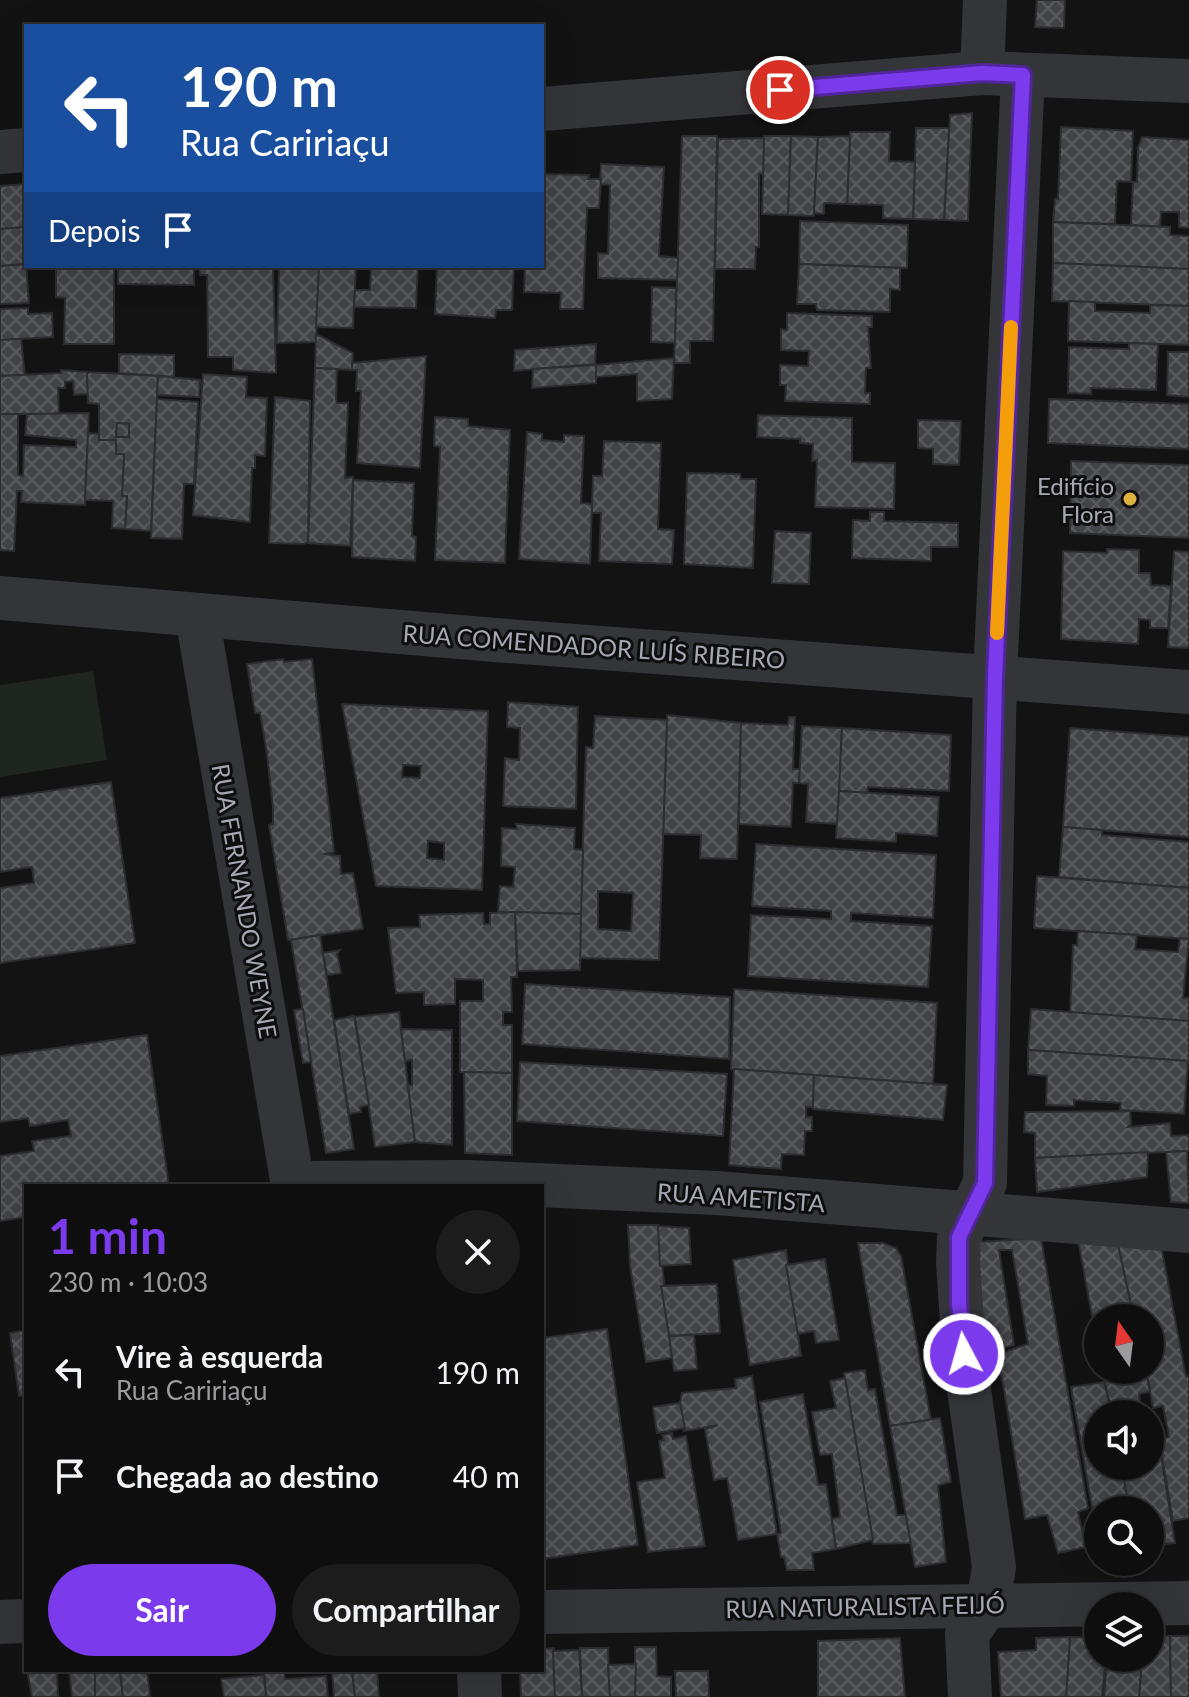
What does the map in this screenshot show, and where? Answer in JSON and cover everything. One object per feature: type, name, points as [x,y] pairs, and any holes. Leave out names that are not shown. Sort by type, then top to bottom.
[{"type":"street","points":[[970,1697],[967,1634],[988,1604],[994,1567],[959,1303],[959,1237],[985,1183],[1003,74],[985,0]]},
{"type":"street","points":[[544,109],[1003,74],[1189,81]]},
{"type":"street","points":[[0,152],[24,150]]},
{"type":"street","name":"RUA COMENDADOR LUÍS RIBEIRO","points":[[0,598],[1189,692]]},
{"type":"street","name":"RUA FERNANDO WEYNE","points":[[197,615],[292,1184]]},
{"type":"street","name":"RUA AMETISTA","points":[[544,1185],[717,1193],[1189,1231]]},
{"type":"street","name":"RUA NATURALISTA FEIJÓ","points":[[544,1612],[1189,1603]]},
{"type":"street","points":[[0,1622],[24,1621]]},
{"type":"street","points":[[479,1672],[480,1697]]},
{"type":"shaded area","points":[[93,671],[107,760],[0,777],[0,685]]},
{"type":"building","points":[[1037,0],[1065,0],[1064,28],[1035,27]]},
{"type":"building","points":[[972,113],[968,221],[944,220],[950,115]]},
{"type":"building","points":[[1061,127],[1133,131],[1131,182],[1117,181],[1115,224],[1053,222],[1055,199],[1058,199]]},
{"type":"building","points":[[916,128],[949,128],[944,220],[913,219]]},
{"type":"building","points":[[850,132],[890,132],[889,161],[915,162],[913,219],[883,218],[883,205],[847,204]]},
{"type":"building","points":[[682,136],[717,136],[713,341],[690,341],[690,363],[674,363]]},
{"type":"building","points":[[764,136],[791,136],[788,215],[762,214]]},
{"type":"building","points":[[791,136],[818,137],[814,216],[788,215]]},
{"type":"building","points":[[850,136],[847,204],[824,203],[824,214],[814,213],[818,137]]},
{"type":"building","points":[[1142,137],[1189,140],[1189,228],[1179,227],[1179,212],[1161,212],[1160,227],[1131,225],[1133,182],[1137,182],[1138,148]]},
{"type":"building","points":[[764,138],[763,174],[759,174],[759,247],[756,247],[755,269],[715,269],[718,139]]},
{"type":"building","points":[[601,164],[664,167],[659,256],[678,258],[677,280],[598,278],[598,253],[608,254],[610,185],[600,184]]},
{"type":"building","points":[[544,174],[589,175],[588,179],[601,179],[599,208],[587,208],[583,309],[560,309],[561,293],[524,292],[525,268],[544,268]]},
{"type":"building","points":[[24,184],[24,227],[0,229],[0,186]]},
{"type":"building","points":[[800,221],[908,225],[907,268],[799,264]]},
{"type":"building","points":[[1053,222],[1170,227],[1170,235],[1189,236],[1189,269],[1053,263]]},
{"type":"building","points":[[24,227],[24,264],[0,266],[0,229]]},
{"type":"building","points":[[1053,263],[1189,269],[1189,306],[1052,301]]},
{"type":"building","points":[[24,264],[29,303],[0,304],[0,266]]},
{"type":"building","points":[[799,264],[900,268],[900,290],[890,289],[890,312],[817,310],[816,304],[797,304]]},
{"type":"building","points":[[56,268],[114,268],[114,344],[64,344],[65,298],[56,297]]},
{"type":"building","points":[[118,268],[194,268],[194,285],[118,284]]},
{"type":"building","points":[[199,268],[273,268],[276,373],[233,370],[233,357],[208,357],[207,275],[200,275]]},
{"type":"building","points":[[279,268],[319,268],[316,342],[277,343]]},
{"type":"building","points":[[319,268],[356,268],[353,328],[316,327]]},
{"type":"building","points":[[371,268],[418,268],[416,308],[354,307],[355,290],[370,290]]},
{"type":"building","points":[[437,268],[514,268],[512,310],[496,310],[495,318],[435,314]]},
{"type":"building","points":[[652,287],[676,288],[675,343],[651,342]]},
{"type":"building","points":[[1069,301],[1095,302],[1095,311],[1150,313],[1150,305],[1189,306],[1189,345],[1068,341]]},
{"type":"building","points":[[28,308],[28,314],[52,313],[53,337],[0,340],[0,309]]},
{"type":"building","points":[[787,313],[872,316],[872,327],[868,327],[871,368],[866,368],[865,393],[870,393],[870,404],[785,401],[786,385],[780,385],[780,365],[808,366],[809,351],[781,350],[781,329],[787,330]]},
{"type":"building","points":[[316,334],[353,353],[352,370],[315,368]]},
{"type":"building","points":[[21,339],[25,375],[0,376],[0,340]]},
{"type":"building","points":[[1129,343],[1158,344],[1156,390],[1091,388],[1091,394],[1068,393],[1069,347],[1129,349]]},
{"type":"building","points":[[596,344],[595,364],[514,371],[515,350]]},
{"type":"building","points":[[1168,352],[1189,352],[1189,397],[1167,395]]},
{"type":"building","points":[[119,354],[174,355],[174,377],[119,373]]},
{"type":"building","points":[[426,356],[420,468],[357,463],[361,391],[356,391],[357,370],[352,370],[352,363]]},
{"type":"building","points":[[674,358],[672,399],[637,401],[637,374],[596,377],[596,365]]},
{"type":"building","points":[[596,365],[596,383],[532,388],[533,369]]},
{"type":"building","points":[[315,368],[337,369],[337,403],[348,403],[345,478],[353,477],[350,546],[308,543]]},
{"type":"building","points":[[61,370],[87,372],[88,394],[74,395],[73,381],[65,382],[65,388],[58,388],[59,414],[0,414],[0,376],[61,373]]},
{"type":"building","points":[[87,372],[158,376],[151,531],[125,529],[127,496],[122,496],[124,454],[116,454],[116,440],[99,440],[99,404],[88,403]],"holes":[[[117,423],[129,424],[129,437],[116,437]]]},
{"type":"building","points":[[203,374],[247,377],[246,397],[267,398],[265,456],[255,455],[255,468],[252,468],[250,522],[193,515]]},
{"type":"building","points":[[158,376],[200,380],[199,397],[157,395]]},
{"type":"building","points":[[275,397],[310,401],[308,541],[304,544],[269,543]]},
{"type":"building","points":[[157,399],[198,402],[194,484],[184,484],[182,539],[151,538]]},
{"type":"building","points":[[1049,399],[1189,404],[1189,449],[1048,443]]},
{"type":"building","points":[[89,413],[85,505],[21,502],[22,491],[17,491],[14,551],[0,550],[0,414],[18,414],[18,475],[23,476],[24,445],[76,447],[76,440],[25,435],[27,414]]},
{"type":"building","points":[[758,415],[852,418],[852,462],[895,463],[894,509],[815,507],[817,460],[812,461],[813,444],[800,443],[800,439],[757,437]]},
{"type":"building","points":[[435,417],[468,419],[468,426],[510,430],[505,563],[435,560],[440,447],[434,446]]},
{"type":"building","points":[[918,420],[961,421],[959,465],[933,464],[933,449],[918,448]]},
{"type":"building","points":[[117,423],[129,424],[129,437],[116,437]]},
{"type":"building","points":[[527,432],[542,434],[542,440],[564,442],[564,435],[584,436],[581,503],[592,504],[590,564],[519,559]]},
{"type":"building","points":[[88,433],[99,434],[99,440],[116,440],[116,454],[124,454],[122,496],[127,496],[125,529],[112,528],[113,501],[85,500]]},
{"type":"building","points":[[604,441],[661,443],[658,529],[674,530],[672,564],[599,561],[601,513],[592,513],[593,476],[602,476]]},
{"type":"building","name":"Edifício Flora","points":[[1071,461],[1189,465],[1189,538],[1070,533]]},
{"type":"building","points":[[687,473],[740,474],[741,479],[756,479],[753,568],[684,564]]},
{"type":"building","points":[[353,480],[414,483],[412,536],[416,537],[415,561],[352,557]]},
{"type":"building","points":[[870,512],[884,512],[884,521],[958,523],[958,547],[931,547],[931,561],[852,558],[853,520],[870,521]]},
{"type":"building","points":[[775,531],[811,533],[809,584],[772,583]]},
{"type":"building","points":[[1107,549],[1139,550],[1139,573],[1150,573],[1151,585],[1171,586],[1168,628],[1150,628],[1150,620],[1139,619],[1138,644],[1061,639],[1063,551],[1107,553]]},
{"type":"building","points":[[1174,551],[1189,552],[1189,648],[1168,647]]},
{"type":"building","points":[[283,659],[284,662],[312,659],[334,852],[324,854],[340,856],[341,874],[353,873],[363,929],[288,940],[269,825],[273,824],[273,808],[267,754],[260,713],[255,713],[247,664]]},
{"type":"building","points":[[508,702],[578,707],[576,809],[503,806],[505,758],[519,760],[520,728],[507,727]]},
{"type":"building","points":[[342,704],[488,711],[482,890],[376,886]],"holes":[[[403,765],[421,766],[420,778],[402,777]],[[428,841],[444,843],[444,860],[427,858]]]},
{"type":"building","points":[[667,715],[741,723],[737,859],[700,858],[701,835],[663,834]]},
{"type":"building","points":[[595,716],[667,720],[659,960],[579,958],[586,747],[593,748]],"holes":[[[598,891],[633,893],[631,931],[598,929]]]},
{"type":"building","points":[[789,717],[795,717],[793,769],[800,769],[799,783],[793,783],[791,827],[739,824],[741,723],[788,725]]},
{"type":"building","points":[[802,726],[842,728],[838,824],[806,822],[808,784],[799,783]]},
{"type":"building","points":[[842,728],[951,735],[949,791],[868,787],[867,793],[839,791]]},
{"type":"building","points":[[1070,728],[1189,737],[1189,837],[1063,827]]},
{"type":"building","points":[[111,782],[135,943],[0,963],[0,888],[34,883],[32,867],[0,872],[0,798]]},
{"type":"building","points":[[839,791],[939,797],[937,836],[896,833],[896,842],[836,838]]},
{"type":"building","points":[[516,824],[575,828],[574,849],[583,850],[581,914],[498,912],[500,886],[513,887],[515,867],[501,866],[502,828],[517,829]]},
{"type":"building","points":[[1063,827],[1102,830],[1102,835],[1189,842],[1189,888],[1059,877]]},
{"type":"building","points":[[756,844],[936,855],[933,918],[851,913],[851,921],[932,926],[928,987],[748,976],[751,915],[831,919],[831,911],[752,906]]},
{"type":"building","points":[[1037,876],[1189,888],[1189,939],[1034,928]]},
{"type":"building","points":[[515,912],[517,977],[511,977],[512,1012],[503,1012],[503,1025],[512,1025],[512,1073],[460,1072],[460,1001],[483,1001],[483,980],[455,979],[455,1004],[424,1005],[424,992],[396,993],[388,928],[420,927],[419,915],[483,913],[484,924],[490,924],[490,913]]},
{"type":"building","points":[[515,912],[581,914],[580,970],[518,971]]},
{"type":"building","points":[[1078,931],[1137,935],[1135,949],[1178,952],[1180,938],[1189,939],[1183,998],[1189,998],[1189,1021],[1070,1013],[1073,945],[1077,945]]},
{"type":"building","points":[[320,935],[354,1149],[326,1153],[291,940]]},
{"type":"building","points":[[340,950],[337,954],[341,973],[327,975],[323,953]]},
{"type":"building","points":[[525,984],[730,997],[729,1059],[522,1044]]},
{"type":"building","points":[[734,989],[937,1003],[933,1084],[731,1069]]},
{"type":"building","points":[[303,1009],[311,1062],[303,1063],[294,1010]]},
{"type":"building","points":[[1031,1009],[1189,1021],[1189,1061],[1028,1050]]},
{"type":"building","points":[[399,1012],[415,1142],[375,1147],[355,1017]]},
{"type":"building","points":[[354,1016],[369,1105],[360,1107],[361,1112],[349,1114],[334,1020]]},
{"type":"building","points":[[401,1029],[452,1030],[452,1145],[415,1142],[408,1085],[412,1085],[412,1060],[405,1061]]},
{"type":"building","points":[[147,1035],[169,1184],[24,1184],[24,1217],[0,1221],[0,1156],[34,1151],[32,1141],[71,1136],[68,1120],[30,1126],[28,1118],[0,1122],[0,1056]]},
{"type":"building","points":[[1028,1050],[1188,1061],[1184,1114],[1120,1110],[1121,1103],[1074,1100],[1074,1106],[1046,1105],[1047,1076],[1028,1074]]},
{"type":"building","points":[[520,1062],[727,1074],[723,1136],[517,1121]]},
{"type":"building","points":[[734,1069],[814,1075],[813,1107],[806,1107],[806,1117],[812,1117],[812,1131],[805,1131],[804,1155],[782,1154],[781,1169],[729,1165]]},
{"type":"building","points":[[464,1072],[512,1073],[512,1155],[465,1153]]},
{"type":"building","points":[[814,1075],[947,1085],[943,1120],[813,1109]]},
{"type":"building","points":[[1130,1111],[1131,1124],[1128,1127],[1170,1123],[1171,1136],[1189,1135],[1189,1151],[1035,1158],[1035,1133],[1024,1132],[1025,1112]]},
{"type":"building","points":[[1187,1151],[1189,1203],[1171,1202],[1166,1152]]},
{"type":"building","points":[[1148,1152],[1147,1177],[1037,1192],[1035,1158]]},
{"type":"building","points":[[628,1225],[658,1225],[672,1358],[646,1362],[630,1266]]},
{"type":"building","points":[[658,1226],[689,1228],[691,1264],[660,1266]]},
{"type":"building","points":[[1041,1238],[1086,1496],[1084,1510],[1078,1512],[1084,1547],[1058,1553],[1047,1515],[1025,1519],[1003,1383],[995,1355],[1028,1344],[1012,1250],[999,1250],[1014,1345],[985,1353],[965,1243]]},
{"type":"building","points":[[1078,1240],[1118,1244],[1131,1304],[1090,1304]]},
{"type":"building","points":[[1160,1240],[1186,1377],[1189,1376],[1189,1518],[1173,1521],[1164,1468],[1164,1438],[1169,1437],[1164,1400],[1152,1400],[1149,1384],[1164,1384],[1164,1304],[1131,1304],[1118,1244]]},
{"type":"building","points":[[858,1243],[883,1243],[896,1248],[901,1256],[931,1420],[890,1426]]},
{"type":"building","points":[[786,1250],[801,1356],[750,1365],[733,1260]]},
{"type":"building","points":[[825,1259],[839,1340],[816,1343],[814,1331],[798,1334],[786,1265]]},
{"type":"building","points":[[717,1284],[720,1333],[669,1336],[661,1286]]},
{"type":"building","points":[[607,1329],[638,1545],[544,1559],[544,1338]]},
{"type":"building","points":[[24,1330],[24,1395],[19,1396],[10,1333]]},
{"type":"building","points":[[694,1335],[697,1369],[674,1371],[669,1336]]},
{"type":"building","points":[[865,1370],[868,1390],[875,1389],[897,1515],[906,1515],[911,1543],[873,1544],[844,1373]]},
{"type":"building","points":[[752,1376],[777,1534],[738,1540],[727,1478],[714,1480],[705,1429],[718,1425],[684,1431],[680,1403],[682,1393],[736,1388],[735,1379]]},
{"type":"building","points":[[845,1378],[873,1540],[836,1549],[832,1519],[840,1517],[832,1454],[820,1455],[812,1412],[836,1408],[830,1381]]},
{"type":"building","points":[[1104,1384],[1108,1400],[1084,1400],[1084,1462],[1071,1387]]},
{"type":"building","points":[[1105,1384],[1149,1384],[1150,1392],[1139,1394],[1140,1400],[1109,1400]]},
{"type":"building","points":[[803,1394],[818,1485],[826,1484],[836,1549],[812,1553],[814,1570],[787,1570],[777,1534],[781,1533],[760,1402]]},
{"type":"building","points":[[680,1403],[685,1428],[657,1433],[653,1407]]},
{"type":"building","points":[[940,1418],[951,1482],[938,1485],[946,1562],[915,1567],[890,1426]]},
{"type":"building","points":[[672,1433],[673,1439],[686,1436],[705,1546],[648,1552],[637,1482],[665,1478],[659,1441],[664,1440],[662,1435]]},
{"type":"building","points":[[1164,1474],[1175,1543],[1164,1544],[1164,1496],[1127,1496],[1124,1480],[1164,1480]]},
{"type":"building","points":[[1087,1480],[1124,1480],[1127,1496],[1090,1496]]},
{"type":"building","points":[[1164,1636],[1170,1636],[1171,1697],[1139,1697],[1141,1672],[1164,1672]]},
{"type":"building","points":[[1170,1636],[1189,1636],[1189,1697],[1171,1697]]},
{"type":"building","points":[[1070,1637],[1084,1638],[1084,1672],[1104,1672],[1102,1697],[1066,1697]]},
{"type":"building","points":[[1070,1637],[1066,1697],[1001,1697],[998,1652],[1036,1650],[1036,1638]]},
{"type":"building","points":[[900,1638],[905,1697],[818,1697],[818,1641]]},
{"type":"building","points":[[635,1647],[656,1647],[657,1676],[671,1677],[671,1697],[635,1697]]},
{"type":"building","points":[[554,1648],[555,1697],[521,1697],[520,1672],[544,1672],[544,1649]]},
{"type":"building","points":[[580,1648],[608,1648],[610,1697],[582,1697]]},
{"type":"building","points":[[579,1650],[582,1697],[555,1697],[553,1651]]},
{"type":"building","points":[[636,1664],[635,1697],[610,1697],[608,1665]]},
{"type":"building","points":[[675,1671],[708,1671],[709,1697],[676,1697]]},
{"type":"building","points":[[27,1672],[57,1672],[58,1697],[32,1697]]},
{"type":"building","points":[[69,1672],[95,1672],[95,1697],[72,1697]]},
{"type":"building","points":[[95,1672],[120,1672],[123,1697],[95,1697]]},
{"type":"building","points":[[120,1672],[147,1672],[150,1697],[123,1697]]},
{"type":"building","points":[[264,1672],[284,1672],[285,1679],[326,1676],[328,1697],[266,1697]]},
{"type":"building","points":[[332,1672],[352,1672],[355,1697],[334,1697]]},
{"type":"building","points":[[352,1672],[377,1672],[379,1697],[355,1697]]},
{"type":"building","points":[[1106,1672],[1141,1672],[1139,1697],[1104,1697]]},
{"type":"building","points":[[264,1675],[266,1697],[224,1697],[221,1679]]},
{"type":"slow traffic","points":[[997,633],[1011,327]]},
{"type":"place","name":"Edifício Flora","points":[[1130,499]]},
{"type":"route","points":[[780,90],[982,73],[1023,75],[995,677],[985,1183],[959,1237],[959,1303],[964,1354]]}]
